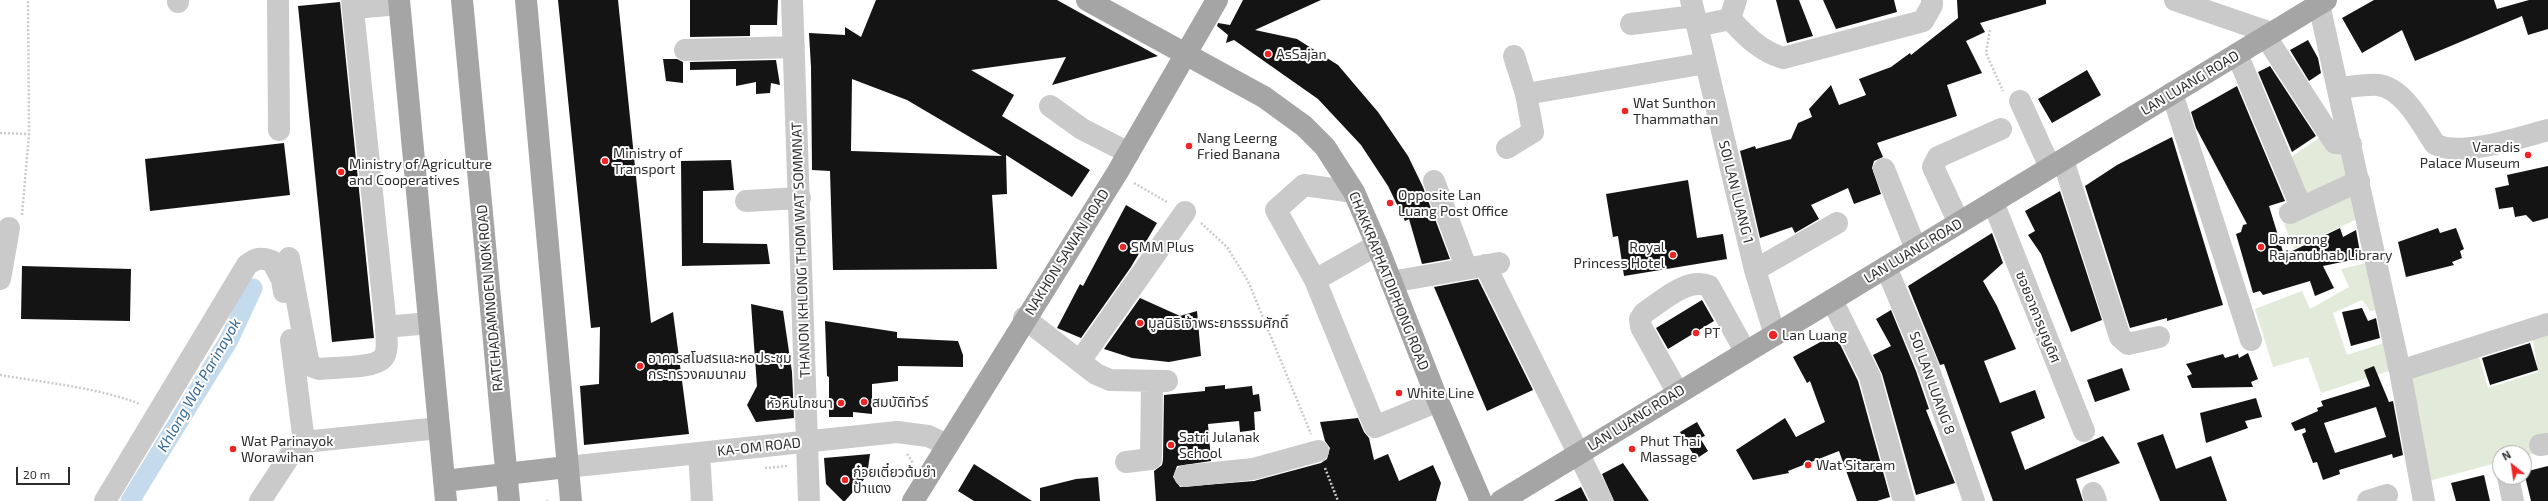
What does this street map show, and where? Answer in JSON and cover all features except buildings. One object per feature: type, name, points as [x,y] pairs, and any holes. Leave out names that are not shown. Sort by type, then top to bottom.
[{"type":"main road","name":"RATCHADAMNOEN NOK ROAD","points":[[462,0],[509,501]]},
{"type":"main road","points":[[526,0],[571,501]]},
{"type":"main road","name":"CHAKKRAPHATDIPHONG ROAD","points":[[1087,0],[1264,97],[1304,126],[1325,147],[1354,192],[1377,245],[1438,401],[1481,501]]},
{"type":"main road","name":"NAKHON SAWAN ROAD","points":[[912,501],[948,446],[1024,318],[1117,173],[1217,0]]},
{"type":"main road","points":[[399,2],[445,491],[507,474],[567,467]]},
{"type":"main road","name":"LAN LUANG ROAD","points":[[1501,501],[1745,351],[1775,335],[2322,2]]},
{"type":"street","points":[[278,0],[279,130]]},
{"type":"street","name":"THANON KHLONG THOM WAT SOMMNAT","points":[[792,0],[800,198],[806,442],[809,501]]},
{"type":"street","points":[[1631,24],[1694,14],[1733,10],[1751,41],[1769,53],[1783,58],[1923,21],[1932,5],[1932,0]]},
{"type":"street","points":[[2175,0],[2268,35],[2279,60],[2335,143],[2351,144]]},
{"type":"street","points":[[289,258],[308,360],[311,366],[319,368],[373,364],[382,359],[386,351],[386,327],[353,4],[399,2]]},
{"type":"street","points":[[2322,2],[2338,88],[2400,371],[2424,501]]},
{"type":"street","name":"SOI LAN LUANG 1","points":[[1694,14],[1755,270],[1775,335]]},
{"type":"street","points":[[684,50],[794,47]]},
{"type":"street","points":[[2238,54],[2296,210],[2359,181]]},
{"type":"street","points":[[1507,148],[1533,132],[1526,94],[1514,56]]},
{"type":"street","points":[[1526,94],[1706,63]]},
{"type":"street","points":[[2338,88],[2379,85],[2390,89],[2399,95],[2436,144],[2442,148],[2454,150],[2548,130]]},
{"type":"street","points":[[2172,93],[2251,340]]},
{"type":"street","points":[[2020,101],[2057,164],[2120,337],[2128,344],[2159,336]]},
{"type":"street","points":[[1050,106],[1082,129],[1129,153]]},
{"type":"street","points":[[1960,223],[1933,167],[1938,157],[2001,129]]},
{"type":"street","points":[[1884,169],[1916,249]]},
{"type":"street","points":[[1434,181],[1483,265],[1602,501]]},
{"type":"street","points":[[1354,192],[1304,185],[1277,208],[1314,280],[1375,427],[1438,401]]},
{"type":"street","points":[[746,201],[800,198]]},
{"type":"street","name":"ซอยอาคารบุญดิศ","points":[[1993,202],[2084,431]]},
{"type":"street","points":[[1080,361],[1185,212]]},
{"type":"street","points":[[0,279],[16,221]]},
{"type":"street","points":[[1755,270],[1837,223]]},
{"type":"street","points":[[1314,280],[1377,245]]},
{"type":"street","points":[[106,501],[158,411],[247,265],[254,260],[263,258],[272,261],[282,280],[304,442]]},
{"type":"street","points":[[1391,282],[1483,265]]},
{"type":"street","name":"SOI LAN LUANG 8","points":[[1886,267],[1928,367],[1974,501]]},
{"type":"street","points":[[1678,393],[1641,327],[1640,319],[1644,313],[1685,287],[1700,283],[1709,286],[1745,351]]},
{"type":"street","points":[[1832,300],[1870,377],[1904,501]]},
{"type":"street","points":[[1024,318],[1096,374],[1110,380],[1160,381],[1151,459],[1126,462]]},
{"type":"street","points":[[386,327],[429,323]]},
{"type":"street","points":[[2400,371],[2548,324]]},
{"type":"street","points":[[260,501],[291,454],[304,442],[439,428]]},
{"type":"street","name":"KA-OM ROAD","points":[[567,467],[898,432],[928,436],[948,446]]},
{"type":"street","points":[[1185,476],[1253,469],[1318,451]]},
{"type":"street","points":[[699,453],[702,501]]},
{"type":"street","points":[[2510,485],[2513,501]]},
{"type":"path","points":[[16,221],[29,134],[28,0]]},
{"type":"path","points":[[0,133],[29,134]]},
{"type":"path","points":[[1117,173],[1185,212],[1201,223],[1227,247],[1248,281],[1338,501]]},
{"type":"path","points":[[0,375],[116,395],[158,411]]},
{"type":"green space","points":[[2319,138],[2348,147],[2363,216],[2294,249],[2278,208],[2295,201],[2284,162]]},
{"type":"green space","points":[[2366,263],[2380,309],[2370,311],[2362,300],[2333,313],[2347,355],[2384,343],[2392,370],[2321,393],[2308,357],[2273,367],[2255,309],[2302,291],[2310,309],[2349,287],[2341,269]]},
{"type":"green space","points":[[2548,330],[2548,451],[2532,454],[2532,445],[2492,445],[2492,464],[2425,482],[2404,370],[2476,347],[2488,388],[2538,372],[2532,335]]},
{"type":"waterway","name":"Khlong Wat Parinayok","points":[[130,501],[229,340],[253,288]]},
{"type":"place","name":"AsSajan","points":[[1268,54]]},
{"type":"place","name":"Wat Sunthon Thammathan","points":[[1625,111]]},
{"type":"place","name":"Nang Leerng Fried Banana","points":[[1189,146]]},
{"type":"place","name":"Varadis Palace Museum","points":[[2528,155]]},
{"type":"place","name":"Ministry of Transport","points":[[605,161]]},
{"type":"place","name":"Ministry of Agriculture and Cooperatives","points":[[341,172]]},
{"type":"place","name":"Opposite Lan Luang Post Office","points":[[1390,203]]},
{"type":"place","name":"SMM Plus","points":[[1123,247]]},
{"type":"place","name":"Damrong Rajanubhab Library","points":[[2261,247]]},
{"type":"place","name":"Royal Princess Hotel","points":[[1673,255]]},
{"type":"place","name":"มูลนิธิเจ้าพระยาธรรมศักดิ์","points":[[1140,323]]},
{"type":"place","name":"PT","points":[[1696,333]]},
{"type":"place","name":"Lan Luang","points":[[1773,335]]},
{"type":"place","name":"อาคารสโมสรและหอประชุม กระทรวงคมนาคม","points":[[640,366]]},
{"type":"place","name":"White Line","points":[[1399,393]]},
{"type":"place","name":"สมบัติทัวร์","points":[[864,402]]},
{"type":"place","name":"หัวหินโภชนา","points":[[841,403]]},
{"type":"place","name":"Satri Julanak School","points":[[1171,445]]},
{"type":"place","name":"Wat Parinayok Worawihan","points":[[233,449]]},
{"type":"place","name":"Phut Thai Massage","points":[[1632,449]]},
{"type":"place","name":"Wat Sitaram","points":[[1808,465]]},
{"type":"place","name":"ก๋วยเตี๋ยวต้มยำ ป้าแตง","points":[[845,480]]}]
